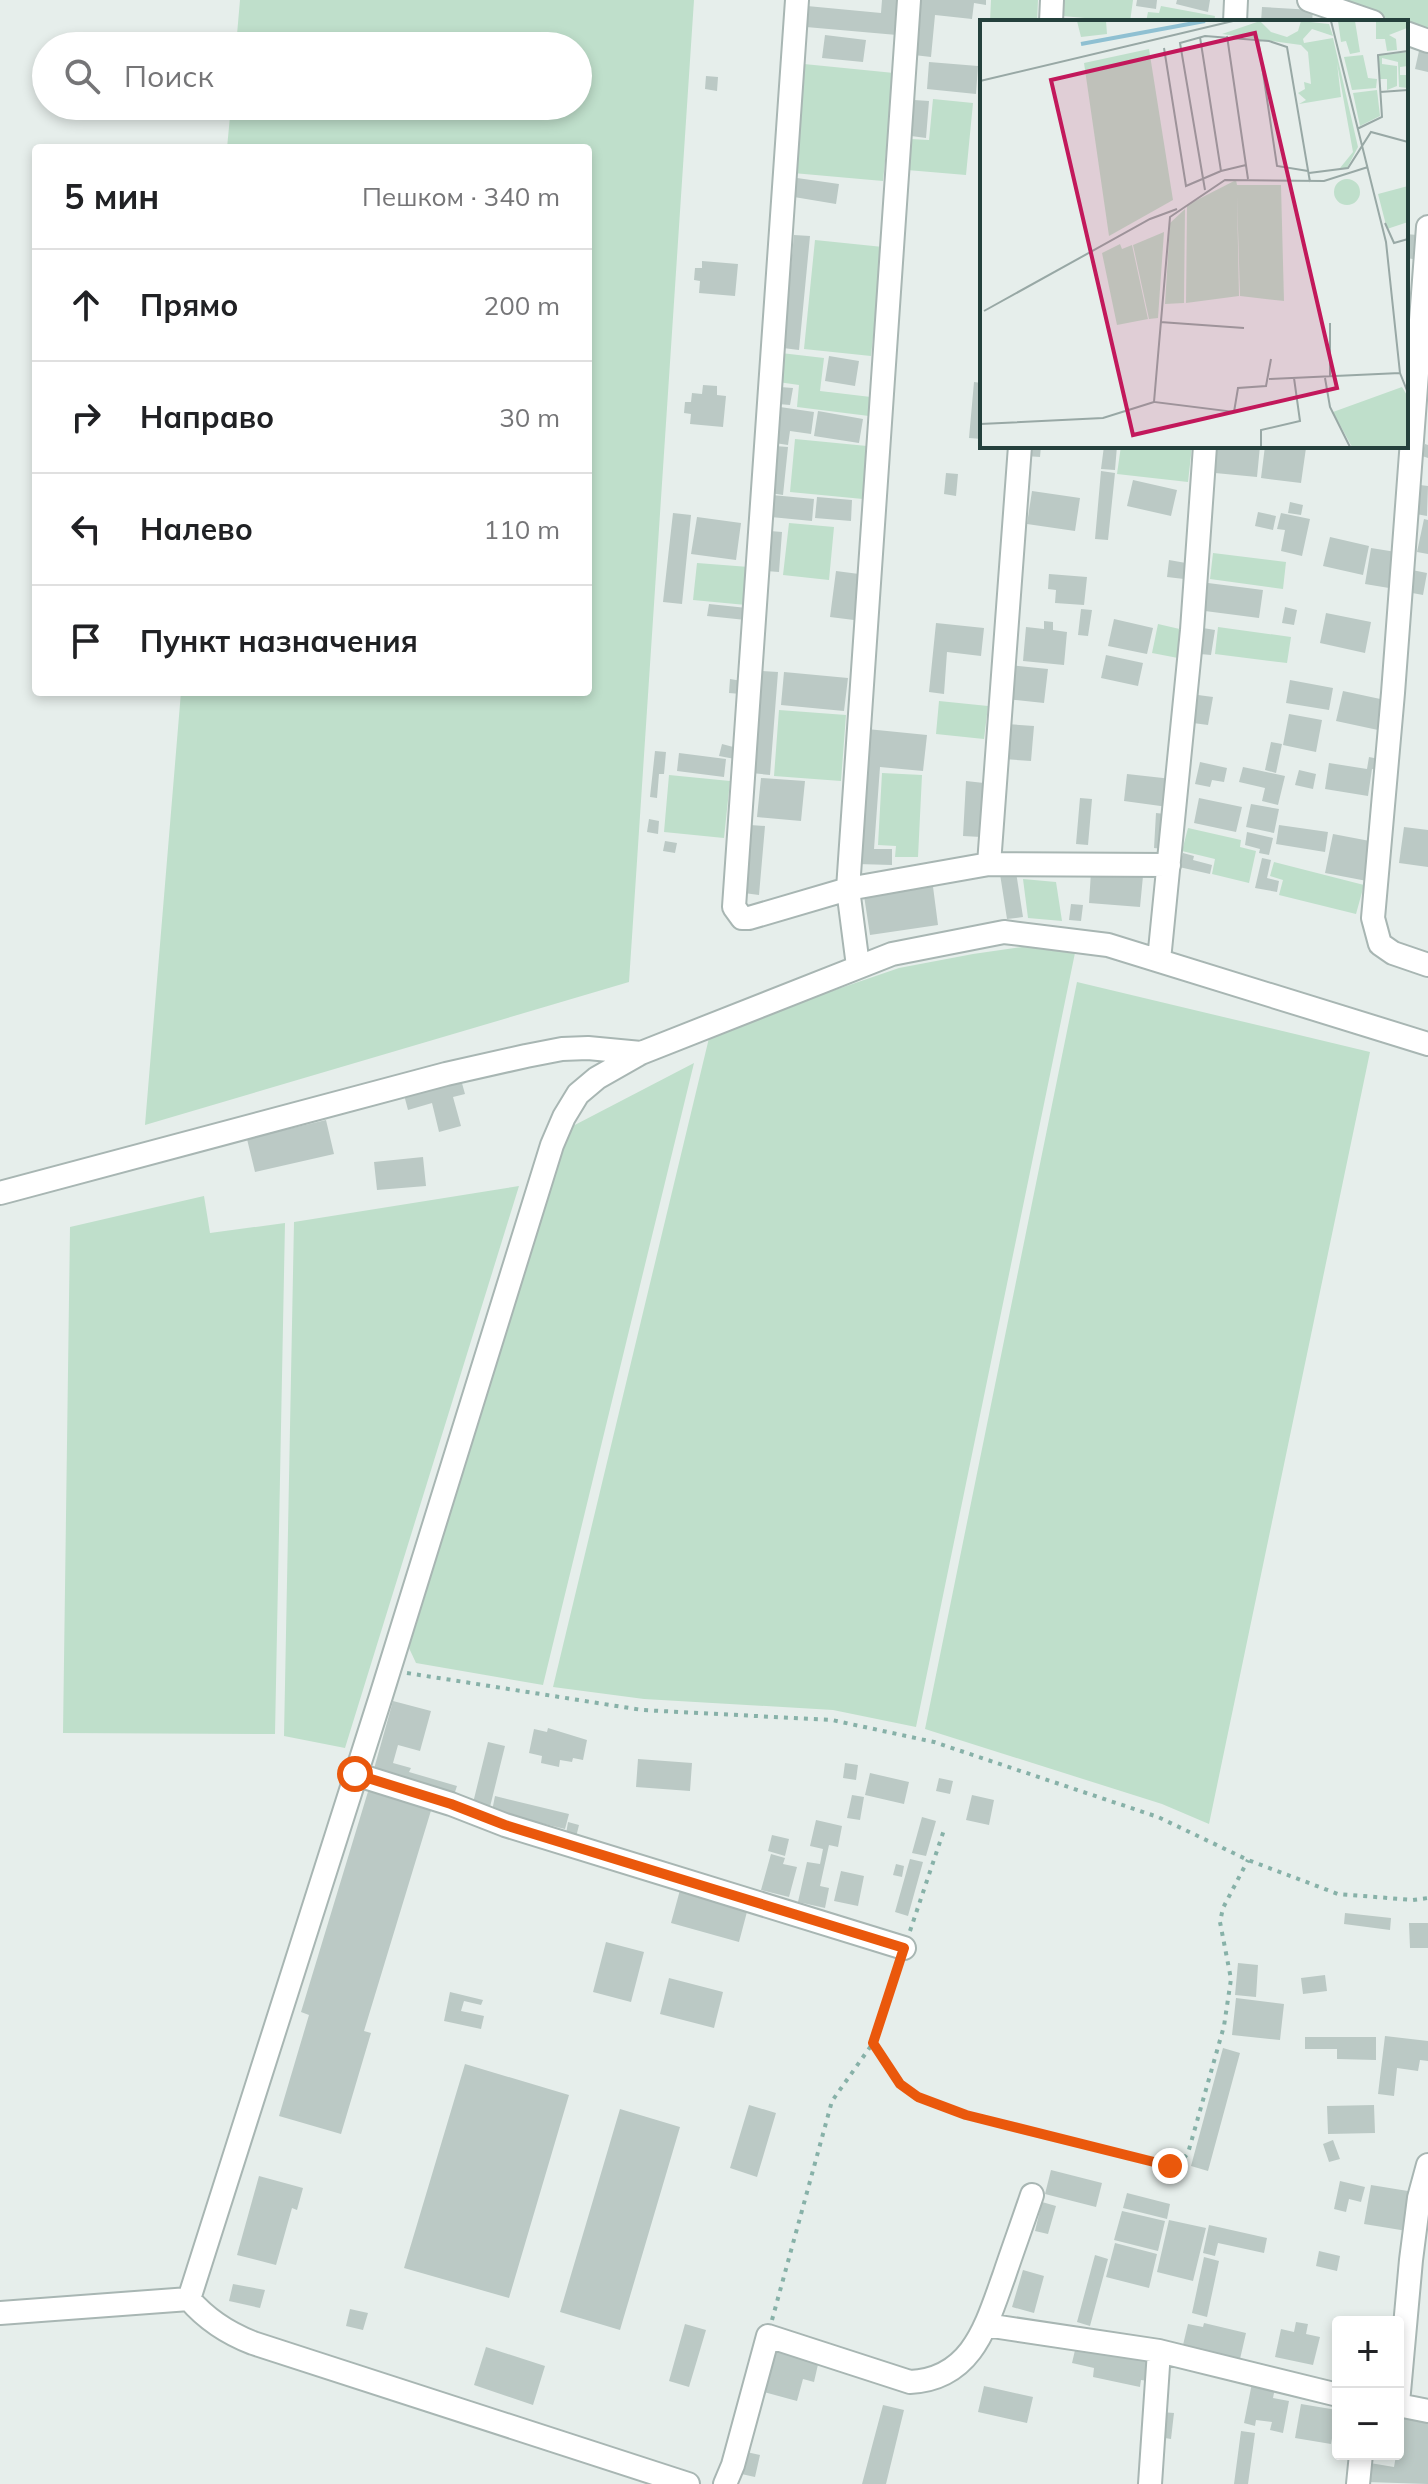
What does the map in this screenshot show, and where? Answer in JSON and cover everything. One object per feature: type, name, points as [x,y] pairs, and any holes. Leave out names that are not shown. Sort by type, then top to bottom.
[{"type":"lane","points":[[797,0],[734,907],[742,918],[749,918],[848,889],[989,864],[1169,865]]},
{"type":"lane","points":[[858,966],[848,889],[909,0]]},
{"type":"lane","points":[[1051,20],[1052,0]]},
{"type":"lane","points":[[1235,20],[1236,0]]},
{"type":"lane","points":[[1309,0],[1367,20]]},
{"type":"lane","points":[[1408,34],[1428,41]]},
{"type":"lane","points":[[1428,227],[1373,918],[1380,944],[1393,953],[1428,965]]},
{"type":"lane","points":[[989,864],[1020,448]]},
{"type":"lane","points":[[1159,960],[1192,630],[1205,448]]},
{"type":"lane","points":[[189,2299],[552,1145],[578,1094],[597,1078],[641,1053],[858,966],[892,954],[1004,932],[1108,945],[1428,1044]]},
{"type":"lane","points":[[0,1193],[499,1062],[562,1049],[641,1053]]},
{"type":"lane","points":[[355,1774],[451,1804],[505,1825],[904,1948]]},
{"type":"lane","points":[[1399,2388],[1411,2260],[1419,2198],[1428,2165]]},
{"type":"lane","points":[[725,2484],[768,2336],[910,2382],[929,2382],[945,2375],[974,2348],[986,2325],[1032,2195]]},
{"type":"lane","points":[[0,2313],[189,2299],[214,2323],[253,2343],[688,2484]]},
{"type":"lane","points":[[986,2325],[1159,2351],[1332,2394]]},
{"type":"lane","points":[[1150,2484],[1159,2351]]},
{"type":"lane","points":[[1404,2405],[1428,2411]]},
{"type":"lane","points":[[1358,2484],[1360,2460]]},
{"type":"path","points":[[389,1671],[642,1710],[832,1720],[934,1742],[1158,1817],[1248,1860],[1338,1894],[1413,1900],[1428,1898]]},
{"type":"path","points":[[768,2336],[832,2101],[873,2043],[945,1827]]},
{"type":"path","points":[[873,2043],[900,2084],[918,2097],[966,2115],[1170,2166],[1179,2164],[1188,2153],[1224,2026],[1231,1979],[1220,1922],[1223,1908],[1248,1860]]},
{"type":"green space","points":[[240,0],[694,0],[629,982],[145,1125],[181,696],[592,696],[592,144],[227,144],[230,120],[592,120],[592,32],[237,32]]},
{"type":"green space","points":[[991,0],[1038,0],[1037,20],[990,20]]},
{"type":"green space","points":[[1064,0],[1133,0],[1130,20],[1062,16]]},
{"type":"green space","points":[[1334,0],[1428,0],[1428,32],[1408,26],[1408,20],[1392,20]]},
{"type":"green space","points":[[1161,6],[1215,16],[1214,20],[1146,20],[1148,12],[1159,13]]},
{"type":"green space","points":[[804,64],[894,73],[883,181],[793,173]]},
{"type":"green space","points":[[933,99],[973,103],[966,175],[907,170],[910,139],[929,140]]},
{"type":"green space","points":[[815,240],[883,247],[871,356],[804,349]]},
{"type":"green space","points":[[781,353],[824,358],[820,391],[871,397],[869,416],[797,407],[799,385],[778,382]]},
{"type":"green space","points":[[795,439],[867,446],[863,499],[790,492]]},
{"type":"green space","points":[[1121,448],[1192,448],[1188,482],[1117,474]]},
{"type":"green space","points":[[789,523],[834,527],[829,580],[783,575]]},
{"type":"green space","points":[[1213,553],[1286,562],[1283,589],[1210,579]]},
{"type":"green space","points":[[697,563],[749,567],[746,605],[693,600]]},
{"type":"green space","points":[[1158,624],[1184,630],[1178,658],[1152,653]]},
{"type":"green space","points":[[1218,627],[1291,637],[1287,663],[1215,654]]},
{"type":"green space","points":[[939,701],[988,706],[984,739],[936,734]]},
{"type":"green space","points":[[779,710],[846,715],[841,781],[774,776]]},
{"type":"green space","points":[[882,773],[922,775],[918,857],[895,857],[896,846],[878,845]]},
{"type":"green space","points":[[669,775],[730,781],[724,838],[664,832]]},
{"type":"green space","points":[[1188,828],[1241,840],[1240,847],[1256,851],[1249,883],[1212,874],[1215,859],[1182,851]]},
{"type":"green space","points":[[1274,862],[1364,885],[1356,914],[1279,895],[1283,880],[1270,876]]},
{"type":"green space","points":[[1023,879],[1056,882],[1062,921],[1028,918]]},
{"type":"green space","points":[[1022,947],[1076,948],[916,1727],[833,1710],[644,1699],[553,1687],[709,1038],[759,1016],[899,968]]},
{"type":"green space","points":[[1077,982],[1370,1052],[1209,1824],[1162,1804],[925,1729]]},
{"type":"green space","points":[[694,1063],[543,1685],[416,1663],[409,1648],[569,1128]]},
{"type":"green space","points":[[519,1186],[345,1748],[284,1736],[294,1222]]},
{"type":"green space","points":[[204,1196],[210,1233],[285,1223],[275,1734],[63,1733],[70,1227]]},
{"type":"building","points":[[882,0],[901,0],[897,35],[806,27],[807,6],[881,13]]},
{"type":"building","points":[[920,0],[986,0],[986,5],[974,3],[972,19],[935,15],[931,57],[914,55]]},
{"type":"building","points":[[1137,0],[1157,0],[1156,9],[1136,6]]},
{"type":"building","points":[[1177,0],[1210,0],[1208,12],[1176,4]]},
{"type":"building","points":[[1262,7],[1313,10],[1312,20],[1261,20]]},
{"type":"building","points":[[825,35],[866,40],[863,62],[822,58]]},
{"type":"building","points":[[1419,51],[1428,53],[1428,72],[1415,69]]},
{"type":"building","points":[[929,62],[978,66],[976,94],[927,89]]},
{"type":"building","points":[[706,76],[718,77],[717,91],[705,89]]},
{"type":"building","points":[[914,100],[929,101],[926,138],[911,136]]},
{"type":"building","points":[[797,178],[839,184],[836,204],[794,197]]},
{"type":"building","points":[[1408,234],[1417,235],[1413,259],[1408,258]]},
{"type":"building","points":[[794,235],[810,236],[799,350],[783,348]]},
{"type":"building","points":[[702,261],[738,264],[735,296],[699,293],[700,281],[694,280],[695,268],[702,268]]},
{"type":"building","points":[[829,356],[859,361],[855,386],[825,381]]},
{"type":"building","points":[[974,382],[980,383],[980,439],[969,438]]},
{"type":"building","points":[[703,385],[717,386],[717,395],[726,396],[723,427],[690,424],[691,414],[684,413],[685,402],[691,402],[692,393],[702,394]]},
{"type":"building","points":[[780,387],[793,388],[790,405],[778,404]]},
{"type":"building","points":[[780,407],[814,412],[811,434],[790,431],[788,445],[775,443]]},
{"type":"building","points":[[818,411],[863,419],[859,443],[814,436]]},
{"type":"building","points":[[1425,444],[1428,445],[1428,458],[1422,456]]},
{"type":"building","points":[[775,446],[788,447],[783,495],[770,493]]},
{"type":"building","points":[[1027,448],[1041,448],[1040,457],[1026,456]]},
{"type":"building","points":[[1104,448],[1117,448],[1115,470],[1101,469]]},
{"type":"building","points":[[1217,448],[1260,448],[1257,477],[1215,473]]},
{"type":"building","points":[[1265,448],[1306,448],[1301,483],[1261,478]]},
{"type":"building","points":[[1101,471],[1115,473],[1108,540],[1095,539]]},
{"type":"building","points":[[946,473],[958,474],[956,496],[944,494]]},
{"type":"building","points":[[1133,480],[1177,490],[1171,516],[1127,506]]},
{"type":"building","points":[[1420,485],[1428,486],[1427,516],[1416,514]]},
{"type":"building","points":[[1032,491],[1080,498],[1075,531],[1027,524]]},
{"type":"building","points":[[772,495],[814,499],[812,521],[771,517]]},
{"type":"building","points":[[817,497],[852,500],[851,521],[815,518]]},
{"type":"building","points":[[1290,502],[1303,505],[1301,515],[1288,513]]},
{"type":"building","points":[[1258,512],[1276,516],[1273,530],[1255,526]]},
{"type":"building","points":[[673,513],[691,515],[682,604],[663,602]]},
{"type":"building","points":[[1281,513],[1310,519],[1302,556],[1281,551],[1285,530],[1277,529]]},
{"type":"building","points":[[697,517],[741,523],[736,560],[691,554]]},
{"type":"building","points":[[1424,519],[1428,520],[1428,554],[1417,552]]},
{"type":"building","points":[[770,531],[782,532],[779,572],[766,571]]},
{"type":"building","points":[[1330,537],[1369,546],[1363,575],[1323,566]]},
{"type":"building","points":[[1371,548],[1396,552],[1389,588],[1365,584]]},
{"type":"building","points":[[1169,560],[1186,563],[1184,579],[1167,577]]},
{"type":"building","points":[[1412,570],[1427,573],[1423,595],[1407,592]]},
{"type":"building","points":[[836,571],[859,574],[854,620],[830,617]]},
{"type":"building","points":[[1049,574],[1087,577],[1084,605],[1055,603],[1056,590],[1048,589]]},
{"type":"building","points":[[1208,583],[1263,590],[1259,618],[1205,611]]},
{"type":"building","points":[[709,604],[747,608],[746,620],[707,616]]},
{"type":"building","points":[[1285,607],[1297,610],[1294,625],[1282,623]]},
{"type":"building","points":[[1081,609],[1092,610],[1088,636],[1078,635]]},
{"type":"building","points":[[1326,613],[1371,622],[1365,653],[1320,643]]},
{"type":"building","points":[[1114,619],[1153,628],[1147,654],[1108,646]]},
{"type":"building","points":[[1044,621],[1053,622],[1053,630],[1067,632],[1064,665],[1023,661],[1026,627],[1044,629]]},
{"type":"building","points":[[936,623],[984,628],[981,656],[947,652],[944,694],[929,692]]},
{"type":"building","points":[[1203,628],[1215,630],[1211,655],[1200,654]]},
{"type":"building","points":[[1106,655],[1143,663],[1138,686],[1101,678]]},
{"type":"building","points":[[1010,665],[1048,669],[1044,703],[1006,699]]},
{"type":"building","points":[[760,671],[778,672],[770,775],[751,773]]},
{"type":"building","points":[[784,672],[848,678],[844,711],[781,705]]},
{"type":"building","points":[[730,679],[742,681],[741,694],[729,693]]},
{"type":"building","points":[[1290,680],[1333,688],[1329,710],[1286,703]]},
{"type":"building","points":[[1343,691],[1385,700],[1378,730],[1336,721]]},
{"type":"building","points":[[1198,695],[1213,697],[1208,725],[1193,723]]},
{"type":"building","points":[[1289,714],[1322,720],[1316,752],[1283,745]]},
{"type":"building","points":[[1006,724],[1034,726],[1031,761],[1004,759]]},
{"type":"building","points":[[867,729],[927,735],[923,771],[880,767],[874,849],[892,849],[892,865],[857,864]]},
{"type":"building","points":[[1271,742],[1282,744],[1276,773],[1265,770]]},
{"type":"building","points":[[722,744],[737,748],[735,759],[719,756]]},
{"type":"building","points":[[655,751],[666,752],[664,774],[659,774],[657,798],[650,797]]},
{"type":"building","points":[[679,753],[726,759],[724,777],[677,771]]},
{"type":"building","points":[[1369,757],[1379,759],[1377,770],[1372,769],[1368,796],[1325,789],[1329,763],[1367,769]]},
{"type":"building","points":[[1200,762],[1227,768],[1224,782],[1212,780],[1210,787],[1195,784]]},
{"type":"building","points":[[1243,767],[1285,776],[1278,805],[1262,801],[1265,788],[1239,782]]},
{"type":"building","points":[[1299,770],[1316,774],[1313,789],[1295,785]]},
{"type":"building","points":[[1127,774],[1172,779],[1168,807],[1124,801]]},
{"type":"building","points":[[761,778],[805,781],[801,821],[757,817]]},
{"type":"building","points":[[966,781],[984,783],[981,837],[963,836]]},
{"type":"building","points":[[1080,798],[1092,799],[1088,845],[1076,844]]},
{"type":"building","points":[[1199,798],[1242,807],[1236,832],[1194,823]]},
{"type":"building","points":[[1251,804],[1279,809],[1274,833],[1246,827]]},
{"type":"building","points":[[1156,813],[1165,814],[1163,849],[1154,848]]},
{"type":"building","points":[[649,819],[659,821],[658,834],[647,832]]},
{"type":"building","points":[[750,825],[765,826],[759,895],[744,893]]},
{"type":"building","points":[[1279,825],[1328,832],[1325,852],[1276,844]]},
{"type":"building","points":[[1404,827],[1428,830],[1428,867],[1399,863]]},
{"type":"building","points":[[1247,832],[1273,838],[1269,855],[1245,845]]},
{"type":"building","points":[[1333,834],[1375,842],[1367,881],[1325,873]]},
{"type":"building","points":[[665,841],[677,843],[675,853],[663,851]]},
{"type":"building","points":[[1183,853],[1194,856],[1193,860],[1212,865],[1210,874],[1179,867]]},
{"type":"building","points":[[1262,858],[1271,860],[1267,878],[1279,881],[1277,892],[1255,888]]},
{"type":"building","points":[[1016,872],[1023,917],[1007,919],[1000,874]]},
{"type":"building","points":[[1091,872],[1143,876],[1140,907],[1089,903]]},
{"type":"building","points":[[932,879],[938,925],[870,935],[863,889]]},
{"type":"building","points":[[1071,904],[1083,905],[1081,921],[1069,920]]},
{"type":"building","points":[[460,1076],[465,1094],[453,1097],[461,1126],[439,1132],[432,1103],[408,1110],[403,1091]]},
{"type":"building","points":[[326,1120],[334,1154],[255,1172],[247,1139]]},
{"type":"building","points":[[423,1157],[426,1186],[377,1190],[374,1162]]},
{"type":"building","points":[[393,1701],[431,1711],[420,1751],[398,1745],[393,1763],[411,1768],[409,1772],[457,1786],[453,1798],[372,1776]]},
{"type":"building","points":[[548,1728],[587,1740],[583,1760],[560,1760],[559,1767],[541,1763],[542,1756],[529,1753],[534,1729],[547,1732]]},
{"type":"building","points":[[488,1742],[505,1746],[489,1811],[472,1807]]},
{"type":"building","points":[[638,1759],[692,1763],[690,1791],[636,1787]]},
{"type":"building","points":[[845,1763],[858,1765],[856,1780],[843,1778]]},
{"type":"building","points":[[870,1773],[909,1782],[904,1804],[865,1795]]},
{"type":"building","points":[[939,1778],[953,1781],[950,1794],[936,1791]]},
{"type":"building","points":[[370,1785],[433,1804],[364,2031],[371,2033],[341,2134],[279,2116],[309,2015],[301,2012]]},
{"type":"building","points":[[852,1795],[864,1797],[860,1820],[847,1818]]},
{"type":"building","points":[[972,1795],[994,1800],[989,1825],[966,1820]]},
{"type":"building","points":[[495,1796],[569,1814],[565,1829],[492,1811]]},
{"type":"building","points":[[922,1817],[936,1821],[926,1856],[912,1853]]},
{"type":"building","points":[[816,1820],[842,1826],[838,1847],[829,1845],[820,1886],[829,1888],[825,1908],[798,1902],[807,1862],[820,1864],[823,1849],[810,1846]]},
{"type":"building","points":[[568,1822],[579,1825],[576,1837],[566,1834]]},
{"type":"building","points":[[772,1835],[789,1839],[785,1856],[768,1851]]},
{"type":"building","points":[[771,1854],[785,1858],[783,1864],[797,1867],[789,1897],[761,1890]]},
{"type":"building","points":[[910,1859],[923,1862],[908,1916],[895,1912]]},
{"type":"building","points":[[896,1864],[904,1866],[902,1877],[893,1875]]},
{"type":"building","points":[[841,1871],[864,1876],[858,1906],[834,1901]]},
{"type":"building","points":[[680,1890],[748,1908],[739,1942],[671,1923]]},
{"type":"building","points":[[1345,1913],[1391,1918],[1390,1930],[1344,1924]]},
{"type":"building","points":[[1409,1923],[1428,1923],[1428,1948],[1410,1948]]},
{"type":"building","points":[[606,1942],[644,1952],[631,2002],[593,1992]]},
{"type":"building","points":[[1238,1963],[1258,1965],[1256,1997],[1235,1995]]},
{"type":"building","points":[[1325,1975],[1327,1991],[1303,1994],[1301,1978]]},
{"type":"building","points":[[669,1978],[723,1992],[714,2028],[660,2014]]},
{"type":"building","points":[[450,1992],[483,2000],[481,2005],[464,2001],[461,2011],[484,2016],[481,2029],[444,2021]]},
{"type":"building","points":[[1236,1998],[1284,2004],[1280,2040],[1232,2035]]},
{"type":"building","points":[[1385,2036],[1428,2041],[1428,2061],[1420,2060],[1418,2071],[1397,2068],[1394,2096],[1378,2094]]},
{"type":"building","points":[[1305,2037],[1376,2037],[1376,2060],[1337,2059],[1337,2049],[1305,2049]]},
{"type":"building","points":[[1223,2048],[1240,2053],[1208,2171],[1191,2166]]},
{"type":"building","points":[[465,2064],[569,2095],[509,2298],[404,2268]]},
{"type":"building","points":[[749,2105],[776,2113],[757,2177],[730,2168]]},
{"type":"building","points":[[1374,2105],[1375,2133],[1328,2134],[1327,2106]]},
{"type":"building","points":[[620,2109],[680,2127],[620,2330],[560,2312]]},
{"type":"building","points":[[1333,2140],[1340,2159],[1329,2162],[1323,2144]]},
{"type":"building","points":[[1051,2170],[1102,2183],[1096,2207],[1045,2194]]},
{"type":"building","points":[[259,2176],[303,2188],[297,2210],[292,2208],[276,2265],[237,2255]]},
{"type":"building","points":[[1340,2181],[1365,2187],[1361,2202],[1349,2199],[1346,2212],[1334,2209]]},
{"type":"building","points":[[1371,2185],[1414,2192],[1407,2231],[1364,2224]]},
{"type":"building","points":[[1127,2193],[1170,2204],[1167,2219],[1123,2208]]},
{"type":"building","points":[[1042,2202],[1056,2206],[1048,2234],[1035,2231]]},
{"type":"building","points":[[1122,2211],[1165,2221],[1158,2251],[1114,2240]]},
{"type":"building","points":[[1169,2220],[1206,2228],[1193,2281],[1157,2272]]},
{"type":"building","points":[[1209,2225],[1267,2238],[1264,2253],[1218,2243],[1215,2256],[1203,2253]]},
{"type":"building","points":[[1115,2243],[1157,2254],[1149,2288],[1106,2277]]},
{"type":"building","points":[[1319,2251],[1340,2256],[1337,2271],[1316,2266]]},
{"type":"building","points":[[1095,2255],[1108,2259],[1090,2326],[1077,2322]]},
{"type":"building","points":[[1204,2257],[1219,2261],[1207,2317],[1192,2313]]},
{"type":"building","points":[[1023,2270],[1044,2276],[1034,2313],[1012,2307]]},
{"type":"building","points":[[233,2284],[265,2290],[260,2308],[229,2301]]},
{"type":"building","points":[[350,2309],[368,2313],[363,2330],[346,2326]]},
{"type":"building","points":[[1296,2322],[1308,2324],[1306,2334],[1320,2337],[1313,2365],[1275,2357],[1281,2329],[1294,2332]]},
{"type":"building","points":[[1204,2323],[1246,2333],[1240,2359],[1183,2345],[1188,2324],[1203,2327]]},
{"type":"building","points":[[685,2324],[706,2330],[689,2387],[669,2381]]},
{"type":"building","points":[[773,2343],[819,2360],[814,2382],[803,2379],[797,2401],[760,2391]]},
{"type":"building","points":[[1076,2346],[1152,2362],[1148,2381],[1141,2380],[1140,2387],[1093,2377],[1094,2368],[1072,2363]]},
{"type":"building","points":[[486,2347],[545,2366],[533,2405],[474,2385]]},
{"type":"building","points":[[1252,2383],[1275,2388],[1273,2398],[1289,2401],[1283,2433],[1270,2430],[1272,2422],[1256,2420],[1255,2426],[1244,2423]]},
{"type":"building","points":[[984,2386],[1033,2397],[1027,2423],[978,2412]]},
{"type":"building","points":[[1301,2404],[1332,2409],[1331,2444],[1295,2438]]},
{"type":"building","points":[[883,2405],[904,2410],[886,2484],[862,2484]]},
{"type":"building","points":[[1161,2412],[1174,2413],[1171,2439],[1159,2437]]},
{"type":"building","points":[[1404,2416],[1428,2420],[1428,2484],[1367,2482],[1370,2463],[1394,2467],[1395,2460],[1404,2460]]},
{"type":"building","points":[[1241,2431],[1255,2433],[1248,2484],[1234,2484]]},
{"type":"building","points":[[742,2451],[760,2455],[755,2477],[737,2473]]},
{"type":"route","points":[[355,1774],[451,1804],[505,1825],[904,1948],[873,2043],[900,2084],[918,2097],[966,2115],[1170,2166]]}]
